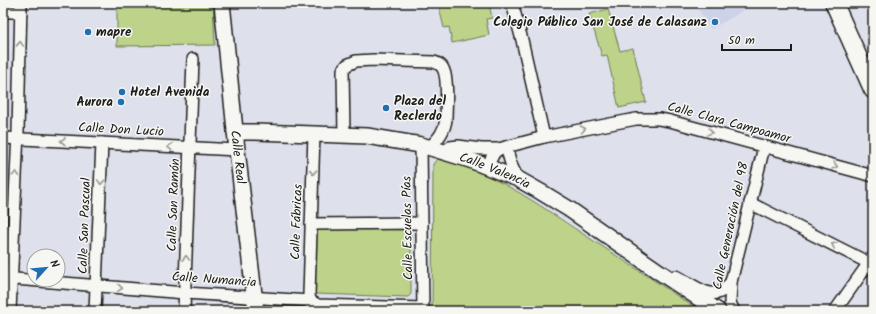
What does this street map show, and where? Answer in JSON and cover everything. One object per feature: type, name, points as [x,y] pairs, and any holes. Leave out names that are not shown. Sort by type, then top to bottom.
[{"type":"main road","name":"Calle Real","points":[[222,3],[237,150],[256,304]]},
{"type":"main road","points":[[834,3],[873,90]]},
{"type":"main road","points":[[845,3],[873,63]]},
{"type":"main road","name":"Calle Valencia","points":[[235,132],[367,136],[432,148],[487,167],[518,180],[569,209],[658,272],[718,311]]},
{"type":"street","points":[[512,3],[544,137]]},
{"type":"street","points":[[3,12],[21,7],[18,139],[7,279],[10,311]]},
{"type":"street","name":"Calle San Ramón","points":[[184,311],[193,59]]},
{"type":"street","points":[[344,135],[343,70],[347,65],[356,61],[373,60],[434,62],[439,64],[446,74],[446,119],[441,134],[432,148]]},
{"type":"street","name":"Calle Clara Campoamor","points":[[432,148],[458,146],[503,148],[544,137],[636,119],[659,118],[873,176]]},
{"type":"street","name":"Calle Fábricas","points":[[311,306],[309,295],[314,134]]},
{"type":"street","name":"Calle Don Lucio","points":[[3,138],[237,150]]},
{"type":"street","name":"Calle San Pascual","points":[[95,311],[102,143]]},
{"type":"street","name":"Calle Generación del 98","points":[[734,311],[730,303],[731,282],[764,147]]},
{"type":"street","name":"Calle Escuelas Pías","points":[[423,309],[422,223],[432,148]]},
{"type":"street","points":[[487,167],[494,153],[503,148],[518,180]]},
{"type":"street","points":[[750,203],[871,260],[835,311]]},
{"type":"street","points":[[311,224],[422,223]]},
{"type":"street","points":[[658,272],[680,277],[710,294],[722,291],[731,282]]},
{"type":"street","name":"Calle Numancia","points":[[7,279],[185,293],[256,304],[423,309]]},
{"type":"shaded area","name":"Colegio Público San José de Calasanz","points":[[694,3],[751,3],[736,15],[711,29]]},
{"type":"green space","points":[[117,3],[213,3],[215,45],[117,46]]},
{"type":"green space","points":[[438,3],[489,3],[492,18],[486,19],[489,35],[452,43],[449,27],[444,28]]},
{"type":"green space","points":[[608,9],[620,51],[633,48],[646,102],[619,108],[607,55],[602,56],[589,14]]},
{"type":"green space","points":[[437,159],[477,171],[513,189],[700,311],[432,311],[433,164]]},
{"type":"green space","points":[[335,228],[408,230],[411,234],[411,294],[408,297],[315,294],[316,230]]},
{"type":"place","name":"Colegio Público San José de Calasanz","points":[[715,22]]},
{"type":"place","name":"mapre","points":[[88,32]]},
{"type":"place","name":"Hotel Avenida","points":[[122,92]]},
{"type":"place","name":"Aurora","points":[[121,102]]},
{"type":"place","name":"Plaza del Reclerdo","points":[[386,108]]}]
